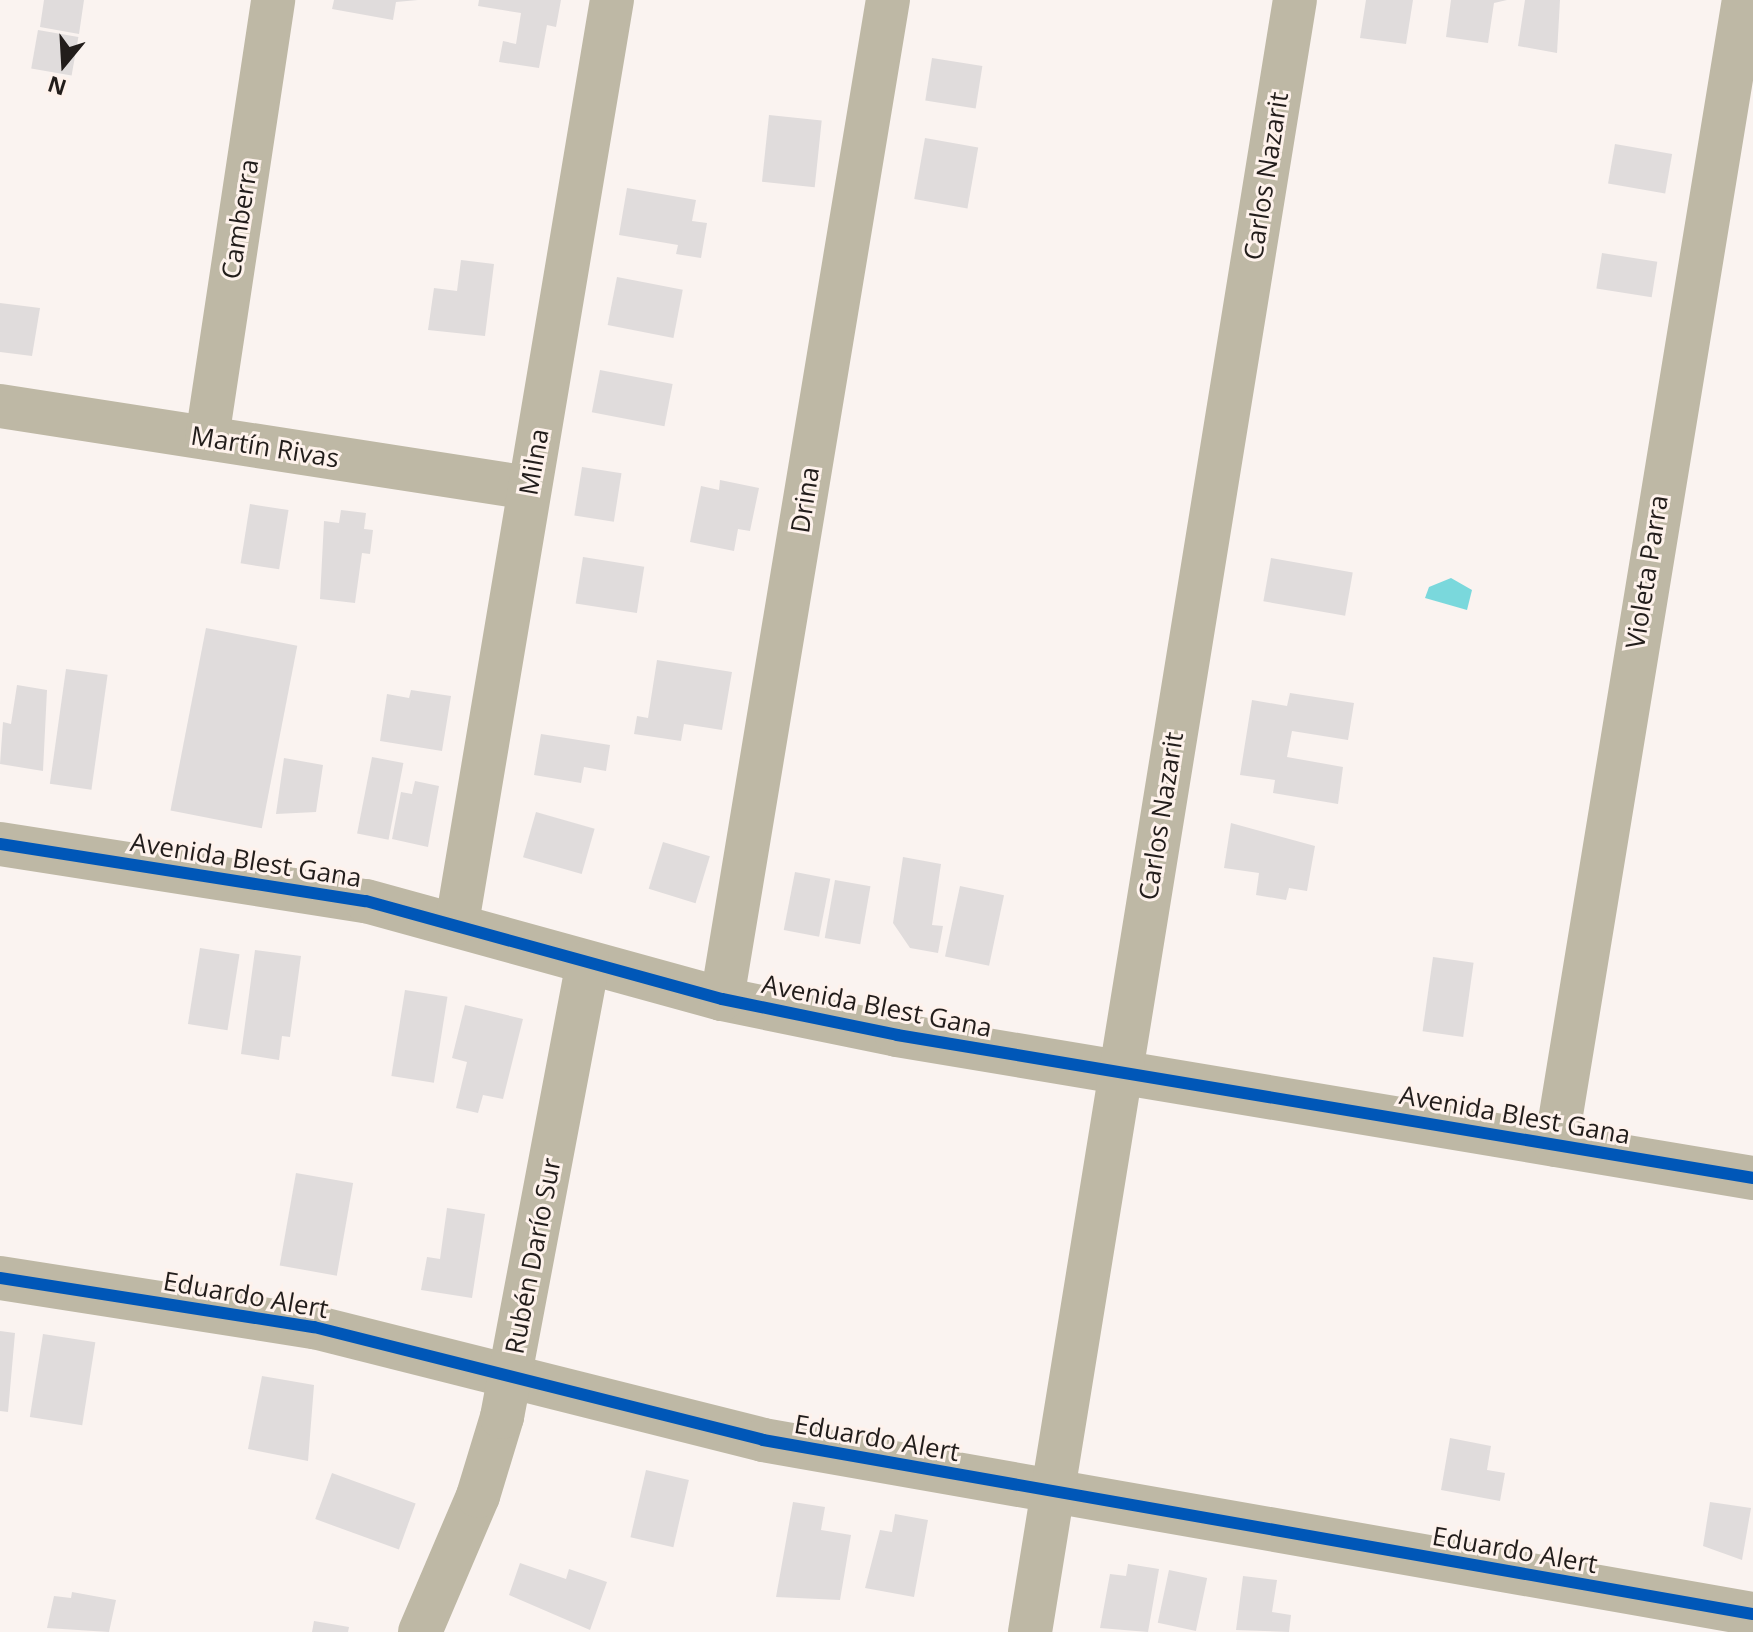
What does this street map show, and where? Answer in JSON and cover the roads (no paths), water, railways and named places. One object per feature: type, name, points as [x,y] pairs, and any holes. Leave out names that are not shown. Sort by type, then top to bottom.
[{"type":"street","name":"Camberra","points":[[207,438],[273,0]]},
{"type":"street","name":"Milna","points":[[457,923],[612,0]]},
{"type":"street","name":"Drina","points":[[722,999],[888,0]]},
{"type":"street","name":"Carlos Nazarit","points":[[1030,1632],[1295,0]]},
{"type":"street","name":"Violeta Parra","points":[[1556,1145],[1744,0]]},
{"type":"street","name":"Martín Rivas","points":[[0,406],[529,488]]},
{"type":"street","name":"Avenida Blest Gana","points":[[0,844],[289,886],[457,923],[722,999],[1753,1178]]},
{"type":"street","name":"Rubén Darío Sur","points":[[420,1632],[478,1496],[509,1382],[588,963]]},
{"type":"street","name":"Eduardo Alert","points":[[0,1278],[314,1327],[509,1382],[763,1440],[1753,1614]]},
{"type":"water","points":[[1451,578],[1472,590],[1467,610],[1425,598],[1429,587]]}]
